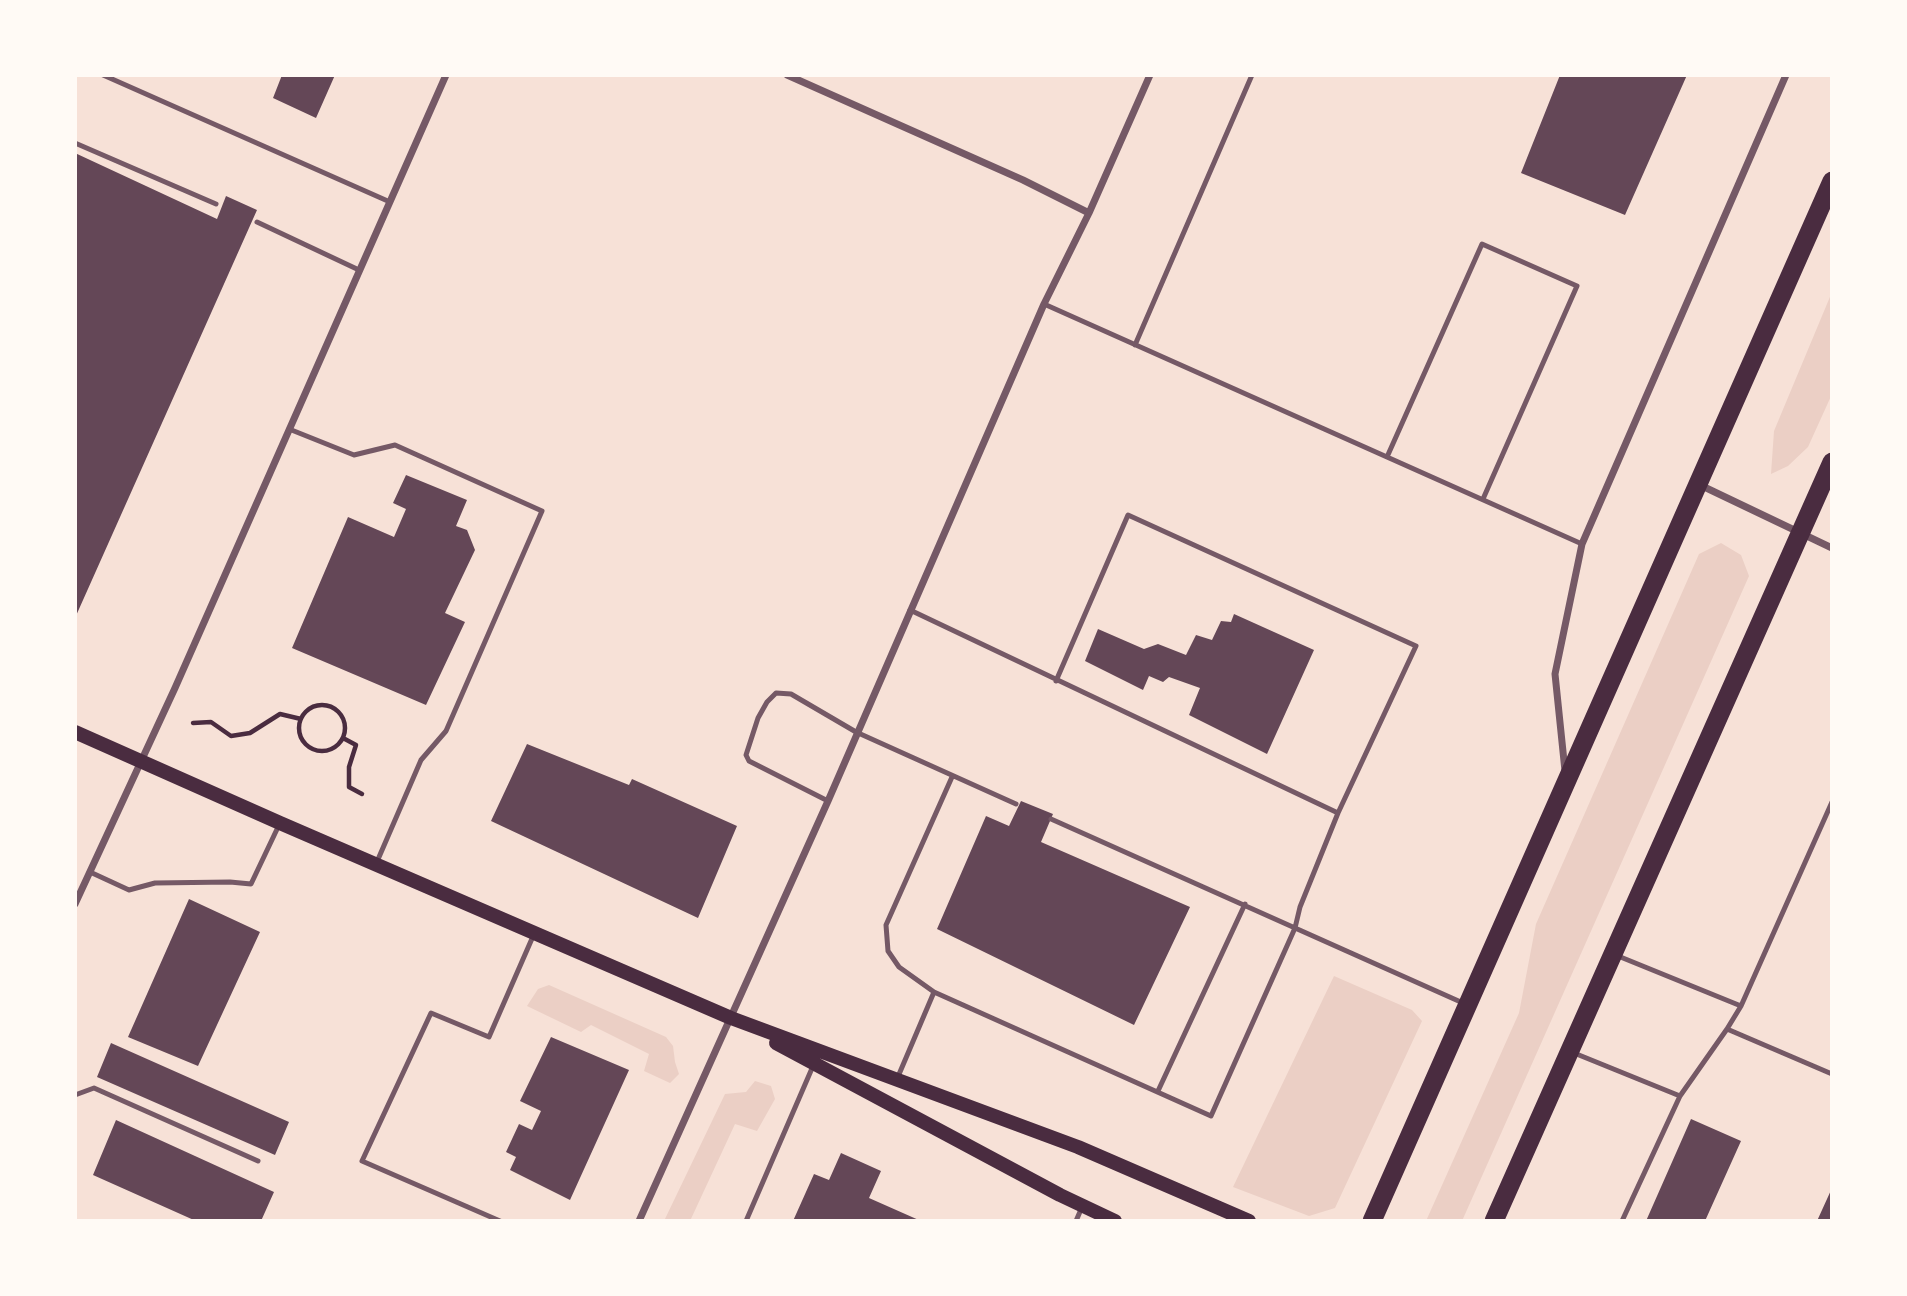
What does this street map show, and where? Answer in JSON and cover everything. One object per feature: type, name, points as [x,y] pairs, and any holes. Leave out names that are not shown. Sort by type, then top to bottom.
[{"type":"highway","points":[[1372,1221],[1832,181]]},
{"type":"highway","points":[[1494,1221],[1832,462]]},
{"type":"main road","points":[[75,732],[731,1018],[1078,1147],[1249,1221]]},
{"type":"main road","points":[[731,1018],[1115,1221]]},
{"type":"street","points":[[75,904],[446,75]]},
{"type":"street","points":[[786,75],[1023,180],[1089,213]]},
{"type":"street","points":[[639,1221],[828,801],[1044,304],[1089,213],[1150,75]]},
{"type":"street","points":[[1566,780],[1555,674],[1582,544],[1786,75]]},
{"type":"street","points":[[1697,483],[1832,548]]},
{"type":"lane","points":[[103,75],[390,202]]},
{"type":"lane","points":[[1135,345],[1252,75]]},
{"type":"lane","points":[[75,143],[216,204]]},
{"type":"lane","points":[[257,222],[359,270]]},
{"type":"lane","points":[[1387,457],[1482,244],[1577,286],[1483,499]]},
{"type":"lane","points":[[1044,304],[1582,544]]},
{"type":"lane","points":[[289,429],[354,456],[395,445],[542,511],[446,731],[421,760],[376,864]]},
{"type":"lane","points":[[952,777],[886,925],[888,951],[899,967],[934,992],[1211,1116],[1296,928],[1300,906],[1338,813],[1416,646],[1128,515],[1056,681]]},
{"type":"lane","points":[[910,610],[1338,813]]},
{"type":"lane","points":[[828,801],[749,761],[746,755],[758,718],[767,702],[776,694],[782,692],[812,704],[856,732],[1016,804]]},
{"type":"lane","points":[[1622,1221],[1680,1096],[1741,1006],[1832,802]]},
{"type":"lane","points":[[1051,819],[1466,1004]]},
{"type":"lane","points":[[90,872],[129,890],[155,883],[251,884],[280,823]]},
{"type":"lane","points":[[1158,1091],[1245,904]]},
{"type":"lane","points":[[500,1221],[362,1161],[430,1013],[489,1037],[535,933]]},
{"type":"lane","points":[[1612,953],[1741,1006]]},
{"type":"lane","points":[[897,1079],[934,992]]},
{"type":"lane","points":[[1727,1029],[1832,1074]]},
{"type":"lane","points":[[1569,1051],[1680,1096]]},
{"type":"lane","points":[[746,1221],[814,1063]]},
{"type":"lane","points":[[75,1095],[94,1088],[258,1161]]},
{"type":"lane","points":[[1076,1221],[1083,1205]]},
{"type":"path","points":[[317,705],[332,706],[338,710],[345,723],[343,738],[332,749],[324,751],[309,747],[300,734],[301,719],[305,712],[317,705]]},
{"type":"path","points":[[192,723],[211,723],[231,736],[250,733],[279,714],[301,719]]},
{"type":"path","points":[[343,738],[356,745],[349,767],[349,787],[362,794]]},
{"type":"shaded area","points":[[1832,292],[1832,394],[1808,447],[1788,466],[1771,474],[1774,431]]},
{"type":"shaded area","points":[[1721,543],[1741,555],[1749,576],[1462,1221],[1426,1221],[1519,1013],[1536,924],[1699,554]]},
{"type":"shaded area","points":[[1334,976],[1412,1010],[1422,1021],[1335,1208],[1309,1216],[1233,1187]]},
{"type":"shaded area","points":[[549,985],[666,1037],[673,1046],[679,1074],[670,1083],[644,1071],[649,1054],[591,1025],[581,1032],[527,1006],[538,989]]},
{"type":"shaded area","points":[[755,1081],[771,1086],[775,1099],[757,1131],[735,1124],[690,1221],[664,1221],[725,1094],[746,1092]]},
{"type":"building","points":[[282,75],[335,75],[316,118],[273,98]]},
{"type":"building","points":[[1560,75],[1687,75],[1625,215],[1521,173]]},
{"type":"building","points":[[75,153],[217,219],[226,196],[257,210],[75,618]]},
{"type":"building","points":[[406,475],[467,500],[456,526],[467,530],[475,550],[445,613],[465,622],[426,705],[292,648],[348,517],[394,537],[406,509],[393,503]]},
{"type":"building","points":[[1234,614],[1314,650],[1267,754],[1189,715],[1200,688],[1169,677],[1163,682],[1149,676],[1143,690],[1085,661],[1098,629],[1144,649],[1158,644],[1186,655],[1196,635],[1212,640],[1221,621],[1231,622]]},
{"type":"building","points":[[527,744],[629,785],[632,779],[737,826],[698,918],[491,821]]},
{"type":"building","points":[[1021,801],[1053,814],[1041,842],[1190,907],[1134,1025],[937,929],[986,816],[1009,826]]},
{"type":"building","points":[[189,899],[260,932],[198,1066],[128,1037]]},
{"type":"building","points":[[551,1037],[629,1070],[570,1200],[510,1170],[516,1157],[506,1152],[519,1124],[532,1130],[541,1111],[520,1101]]},
{"type":"building","points":[[111,1043],[289,1122],[275,1155],[97,1077]]},
{"type":"building","points":[[1691,1119],[1741,1141],[1705,1221],[1646,1221]]},
{"type":"building","points":[[116,1120],[274,1192],[261,1221],[196,1221],[93,1175]]},
{"type":"building","points":[[841,1153],[881,1171],[869,1198],[921,1221],[793,1221],[814,1174],[829,1180]]},
{"type":"building","points":[[1832,1188],[1832,1221],[1817,1221]]}]
